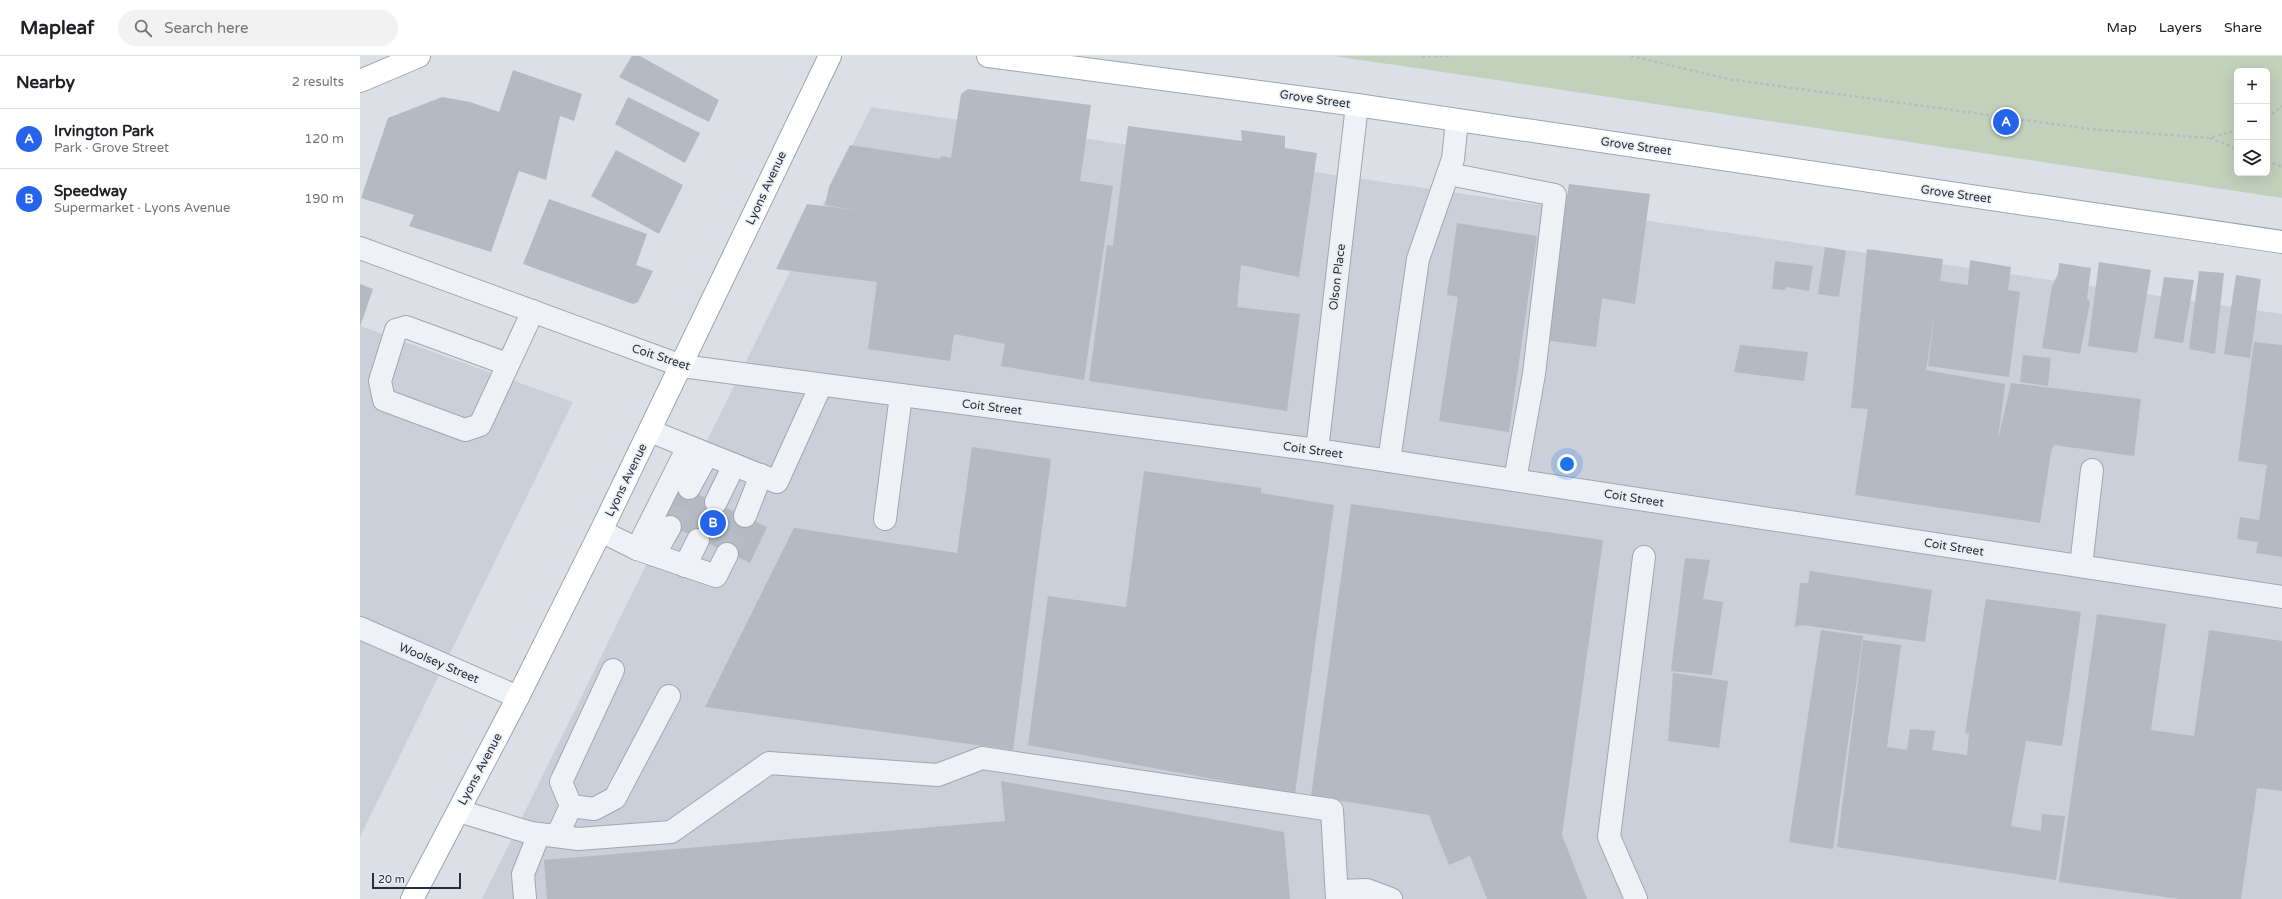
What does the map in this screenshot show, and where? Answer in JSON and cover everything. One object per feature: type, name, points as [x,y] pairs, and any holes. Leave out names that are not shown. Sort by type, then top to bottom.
[{"type":"main road","points":[[360,81],[419,56]]},
{"type":"main road","name":"Lyons Avenue","points":[[412,899],[518,697],[601,531],[682,366],[801,112],[830,56]]},
{"type":"main road","name":"Grove Street","points":[[988,56],[1357,105],[2282,242]]},
{"type":"street","name":"Olson Place","points":[[1317,450],[1357,105]]},
{"type":"street","points":[[1389,461],[1418,259],[1454,159],[1457,120]]},
{"type":"street","points":[[1449,174],[1555,195],[1534,374],[1515,480]]},
{"type":"street","name":"Coit Street","points":[[360,248],[682,366],[1317,450],[2282,597]]},
{"type":"street","points":[[507,364],[406,327],[396,330],[380,381],[384,400],[465,430],[480,425],[507,364],[533,312]]},
{"type":"street","points":[[650,431],[777,482],[821,385]]},
{"type":"street","points":[[885,520],[901,395]]},
{"type":"street","points":[[689,488],[698,451]]},
{"type":"street","points":[[645,552],[698,451]]},
{"type":"street","points":[[716,502],[734,465]]},
{"type":"street","points":[[2081,566],[2092,470]]},
{"type":"street","points":[[745,516],[761,475]]},
{"type":"street","points":[[645,552],[670,526]]},
{"type":"street","points":[[601,531],[645,552],[716,576],[727,554]]},
{"type":"street","points":[[685,566],[698,540]]},
{"type":"street","points":[[1636,899],[1609,837],[1644,557]]},
{"type":"street","name":"Woolsey Street","points":[[360,628],[518,697]]},
{"type":"street","points":[[570,806],[561,782],[613,670]]},
{"type":"street","points":[[570,806],[594,809],[615,798],[669,696]]},
{"type":"street","points":[[459,811],[548,835],[578,839],[671,832],[769,763],[938,775],[982,758],[1332,810],[1337,895],[1367,890],[1391,899]]},
{"type":"street","points":[[524,899],[523,874],[548,835],[570,806]]},
{"type":"path","points":[[1422,56],[1451,56]]},
{"type":"path","points":[[1631,56],[1728,79],[2090,129],[2209,138],[2234,148]]},
{"type":"path","points":[[2270,116],[2282,106]]},
{"type":"path","points":[[2209,138],[2234,131]]},
{"type":"path","points":[[2270,162],[2282,167]]},
{"type":"shaded area","points":[[871,107],[2282,314],[2282,899],[482,899]]},
{"type":"shaded area","points":[[360,326],[573,402],[360,837]]},
{"type":"green space","points":[[1332,56],[2282,56],[2282,198],[1416,68]]},
{"type":"building","points":[[632,56],[640,56],[719,100],[709,122],[619,77]]},
{"type":"building","points":[[513,70],[582,94],[574,121],[560,116],[546,180],[519,171],[491,252],[409,226],[414,215],[361,198],[388,118],[442,97],[470,102],[499,112]]},
{"type":"building","points":[[968,89],[1091,105],[1080,181],[1113,186],[1084,380],[1001,366],[1005,344],[954,334],[950,361],[868,349],[877,282],[776,269],[807,204],[856,210],[825,205],[829,187],[850,145],[940,159],[941,156],[951,158],[961,94]]},
{"type":"building","points":[[628,97],[700,133],[685,163],[615,124]]},
{"type":"building","points":[[1128,126],[1242,141],[1241,130],[1285,136],[1285,148],[1317,153],[1299,277],[1241,265],[1237,307],[1300,314],[1287,411],[1089,381],[1107,245],[1113,246]]},
{"type":"building","points":[[616,150],[683,185],[659,234],[591,196]]},
{"type":"building","points":[[1569,184],[1650,194],[1635,304],[1602,298],[1596,347],[1544,340]]},
{"type":"building","points":[[549,199],[647,234],[636,265],[653,271],[638,302],[633,304],[523,264]]},
{"type":"building","points":[[1457,223],[1537,236],[1509,432],[1439,421],[1458,297],[1447,295]]},
{"type":"building","points":[[1825,247],[1846,251],[1839,297],[1818,294]]},
{"type":"building","points":[[1867,249],[1943,259],[1940,281],[1968,285],[1970,260],[2011,267],[2008,290],[2020,292],[2009,377],[1928,366],[1935,311],[1926,370],[2005,384],[1998,440],[2011,383],[2141,399],[2134,456],[2054,445],[2051,452],[2040,523],[1855,495],[1868,409],[1851,408]]},
{"type":"building","points":[[1775,261],[1813,266],[1809,291],[1786,287],[1785,290],[1772,289]]},
{"type":"building","points":[[2099,262],[2151,270],[2137,353],[2088,346]]},
{"type":"building","points":[[2059,263],[2091,268],[2087,298],[2090,302],[2080,354],[2042,348],[2052,286],[2058,274]]},
{"type":"building","points":[[2199,271],[2224,273],[2215,354],[2189,349]]},
{"type":"building","points":[[2236,275],[2261,279],[2250,358],[2224,354]]},
{"type":"building","points":[[2164,277],[2194,280],[2183,343],[2154,338]]},
{"type":"building","points":[[360,284],[373,289],[360,327]]},
{"type":"building","points":[[2254,342],[2282,345],[2282,557],[2256,553],[2258,542],[2237,539],[2240,517],[2259,520],[2267,465],[2238,461]]},
{"type":"building","points":[[1740,345],[1808,352],[1804,381],[1734,372]]},
{"type":"building","points":[[2023,355],[2051,358],[2048,386],[2020,382]]},
{"type":"building","points":[[972,447],[1051,459],[1013,750],[705,707],[794,528],[957,553]]},
{"type":"building","points":[[1144,471],[1261,488],[1261,493],[1334,505],[1295,794],[1028,745],[1048,596],[1126,607]]},
{"type":"building","points":[[676,484],[767,527],[750,563],[659,520]]},
{"type":"building","points":[[1351,504],[1603,540],[1562,835],[1587,899],[1487,899],[1470,856],[1449,865],[1429,815],[1311,796]]},
{"type":"building","points":[[1685,558],[1710,560],[1703,599],[1723,602],[1712,675],[1671,671]]},
{"type":"building","points":[[1810,571],[1932,590],[1925,642],[1802,625],[1795,627],[1800,583],[1808,583]]},
{"type":"building","points":[[1986,599],[2081,612],[2062,746],[2026,741],[2011,826],[2041,831],[2042,814],[2065,816],[2056,880],[1837,847],[1863,640],[1901,645],[1887,747],[1907,750],[1910,729],[1935,731],[1932,750],[1967,755],[1969,733],[1965,734]]},
{"type":"building","points":[[2097,614],[2166,624],[2151,730],[2194,736],[2209,630],[2282,641],[2282,791],[2257,788],[2241,899],[2179,899],[2059,882]]},
{"type":"building","points":[[1821,630],[1863,636],[1833,849],[1789,842]]},
{"type":"building","points":[[1673,673],[1728,681],[1719,748],[1668,741]]},
{"type":"building","points":[[1001,781],[1284,832],[1290,899],[547,899],[544,860],[1005,821]]},
{"type":"tunnel","points":[[670,527],[689,488]]},
{"type":"tunnel","points":[[698,540],[716,502]]},
{"type":"tunnel","points":[[727,554],[745,516]]},
{"type":"place","name":"Irvington Park","points":[[2006,122]]},
{"type":"place","name":"Speedway","points":[[713,523]]}]
